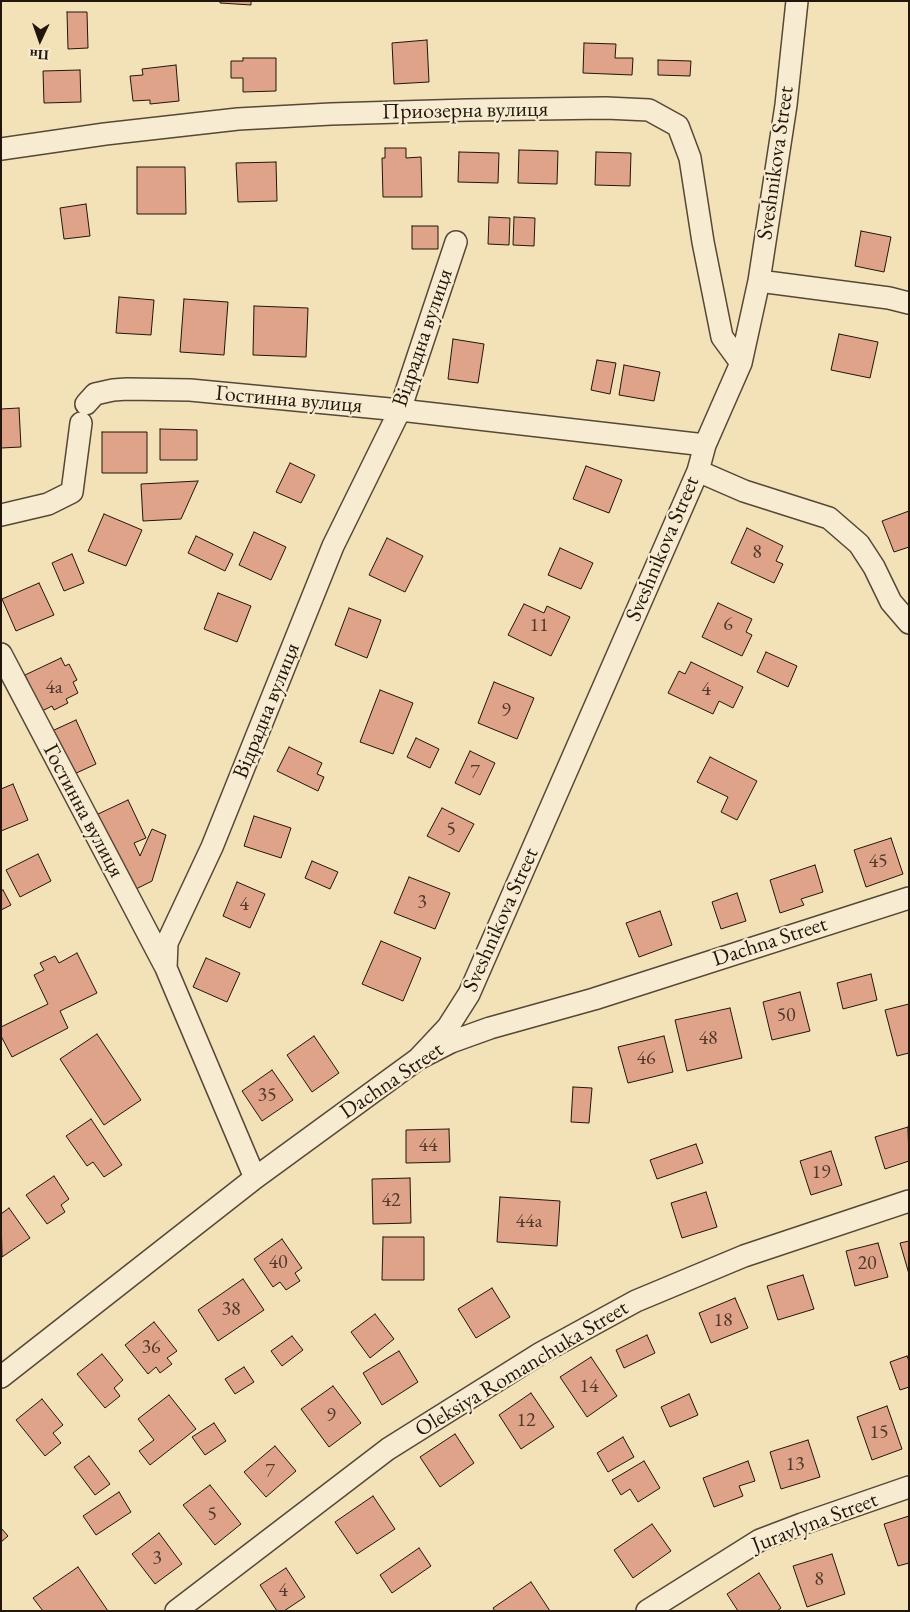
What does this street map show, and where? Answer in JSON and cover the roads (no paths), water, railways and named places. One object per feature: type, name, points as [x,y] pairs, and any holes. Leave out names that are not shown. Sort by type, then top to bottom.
[{"type":"street","name":"Sveshnikova Street","points":[[418,1059],[448,1027],[469,994],[698,471],[705,445],[741,363],[759,281],[786,105],[797,1]]},
{"type":"street","name":"Приозерна вулиця","points":[[1,149],[105,134],[238,119],[322,114],[468,110],[606,108],[649,110],[678,126],[690,158],[703,242],[722,337],[741,363]]},
{"type":"street","name":"Відрадна вулиця","points":[[255,1178],[166,968],[167,943],[212,847],[334,546],[400,410],[456,242]]},
{"type":"street","points":[[759,281],[889,298],[909,303]]},
{"type":"street","name":"Гостинна вулиця","points":[[1,514],[48,504],[72,492],[84,414],[95,394],[127,389],[190,390],[400,410],[705,445]]},
{"type":"street","points":[[698,471],[744,492],[829,518],[859,544],[874,567],[890,602],[909,623]]},
{"type":"street","name":"Гостинна вулиця","points":[[1,654],[166,968]]},
{"type":"street","name":"Dachna Street","points":[[1,1377],[255,1178],[418,1059],[451,1042],[490,1028],[603,996],[909,898]]},
{"type":"street","name":"Oleksiya Romanchuka Street","points":[[176,1611],[388,1449],[541,1353],[636,1301],[744,1256],[909,1201]]},
{"type":"street","name":"Juravlyna Street","points":[[647,1611],[760,1540],[909,1487]]}]
